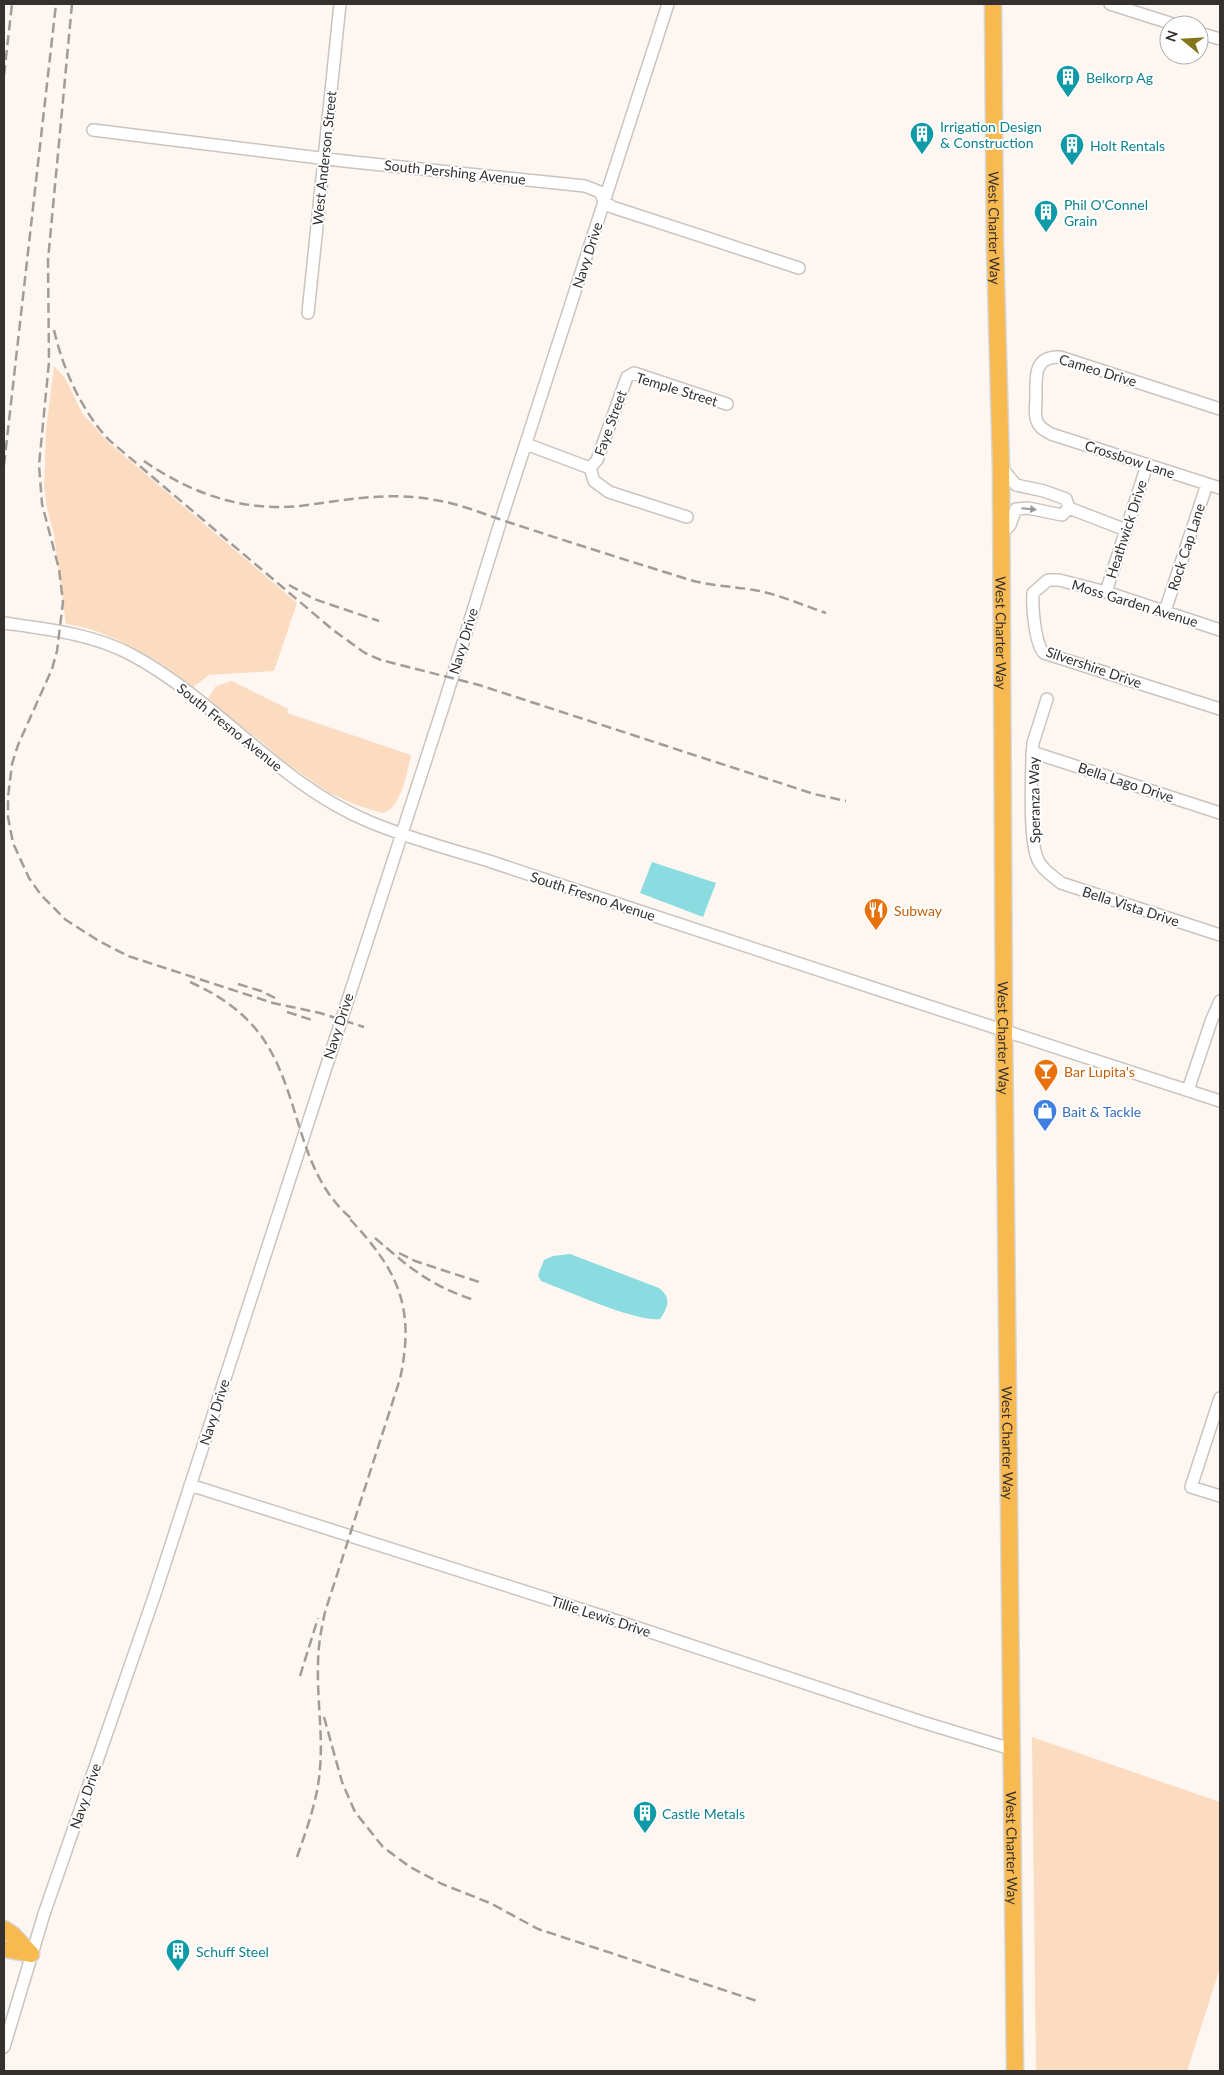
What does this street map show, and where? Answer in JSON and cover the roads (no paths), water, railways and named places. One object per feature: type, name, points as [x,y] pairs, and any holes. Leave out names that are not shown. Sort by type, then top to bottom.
[{"type":"highway","name":"West Charter Way","points":[[993,4],[995,245],[1002,534],[1004,1032],[1015,2071]]},
{"type":"highway","points":[[4,1929],[13,1935],[31,1954]]},
{"type":"highway","points":[[4,1949],[31,1954]]},
{"type":"street","name":"West Anderson Street","points":[[308,312],[340,4]]},
{"type":"street","name":"Navy Drive","points":[[4,2047],[31,1954],[152,1603],[400,834],[444,704],[668,4]]},
{"type":"street","points":[[1110,4],[1159,20]]},
{"type":"street","name":"South Pershing Avenue","points":[[93,130],[325,158],[584,186],[600,192],[604,201],[612,208],[799,268]]},
{"type":"street","name":"Cameo Drive","points":[[1040,427],[1036,419],[1036,374],[1039,366],[1050,357],[1060,357],[1220,409]]},
{"type":"street","name":"Temple Street","points":[[627,377],[634,373],[727,404]]},
{"type":"street","name":"Faye Street","points":[[590,468],[597,460],[627,377]]},
{"type":"street","name":"Crossbow Lane","points":[[1040,427],[1051,434],[1220,488]]},
{"type":"street","points":[[526,444],[590,468],[594,481],[609,492],[687,518]]},
{"type":"street","name":"Heathwick Drive","points":[[1106,592],[1147,465]]},
{"type":"street","points":[[1001,467],[1016,485],[1044,491],[1066,499],[1069,508]]},
{"type":"street","name":"Rock Cap Lane","points":[[1165,611],[1207,484]]},
{"type":"street","points":[[1002,534],[1010,525],[1016,509],[1028,508],[1062,515],[1069,508]]},
{"type":"street","points":[[1069,508],[1126,530]]},
{"type":"street","name":"Moss Garden Avenue","points":[[1048,580],[1059,580],[1106,592],[1220,630]]},
{"type":"street","name":"Silvershire Drive","points":[[1048,580],[1033,593],[1032,600],[1040,649],[1044,653],[1220,709]]},
{"type":"street","name":"South Fresno Avenue","points":[[4,623],[73,634],[102,642],[130,654],[181,688],[312,792],[342,810],[400,834],[491,862],[1004,1032],[1220,1101]]},
{"type":"street","name":"Speranza Way","points":[[1045,871],[1038,860],[1033,844],[1032,752],[1047,699]]},
{"type":"street","name":"Bella Lago Drive","points":[[1032,752],[1220,812]]},
{"type":"street","name":"Bella Vista Drive","points":[[1045,871],[1061,883],[1220,935]]},
{"type":"street","points":[[1188,1090],[1212,1019],[1220,1002]]},
{"type":"street","points":[[1220,1398],[1191,1487],[1220,1496]]},
{"type":"street","name":"Tillie Lewis Drive","points":[[190,1485],[602,1616],[922,1722],[1011,1749]]},
{"type":"water","points":[[652,862],[716,883],[703,917],[640,893]]},
{"type":"water","points":[[570,1254],[659,1288],[666,1295],[667,1299],[667,1307],[660,1319],[649,1319],[618,1311],[541,1281],[538,1275],[544,1260],[553,1256]]},
{"type":"railway","points":[[4,75],[12,4]]},
{"type":"railway","points":[[4,465],[56,4]]},
{"type":"railway","points":[[72,4],[48,260],[49,362],[39,465],[42,504],[59,569],[63,602],[57,651],[52,669],[18,745],[12,764],[8,797],[8,817],[13,843],[29,878],[41,895],[66,920],[99,941],[128,956],[273,1003],[320,1013],[364,1027]]},
{"type":"railway","points":[[54,330],[62,359],[74,388],[90,416],[109,440],[333,630],[365,653],[381,660],[479,685],[814,794],[846,801]]},
{"type":"railway","points":[[144,461],[199,491],[218,498],[258,506],[300,506],[384,496],[418,497],[445,502],[687,579],[763,592],[826,613]]},
{"type":"railway","points":[[289,585],[314,599],[379,621]]},
{"type":"railway","points":[[190,982],[211,992],[230,1005],[247,1019],[262,1037],[275,1059],[285,1083],[309,1156],[320,1179],[334,1200],[352,1219]]},
{"type":"railway","points":[[238,984],[261,991],[275,998]]},
{"type":"railway","points":[[287,1012],[312,1020]]},
{"type":"railway","points":[[297,1857],[312,1813],[319,1780],[321,1742],[318,1658],[325,1612],[400,1379],[406,1330],[398,1290],[390,1271],[379,1253],[347,1216]]},
{"type":"railway","points":[[375,1238],[432,1282],[474,1300]]},
{"type":"railway","points":[[399,1253],[415,1261],[479,1282]]},
{"type":"railway","points":[[300,1676],[318,1618]]},
{"type":"railway","points":[[324,1717],[342,1782],[355,1812],[383,1847],[410,1867],[442,1884],[490,1903],[538,1929],[760,2002]]},
{"type":"place","name":"Belkorp Ag","points":[[1068,98]]},
{"type":"place","name":"Irrigation Design & Construction","points":[[922,155]]},
{"type":"place","name":"Holt Rentals","points":[[1072,166]]},
{"type":"place","name":"Phil O'Connel Grain","points":[[1046,233]]},
{"type":"place","name":"Subway","points":[[876,931]]},
{"type":"place","name":"Bar Lupita's","points":[[1046,1092]]},
{"type":"place","name":"Bait & Tackle","points":[[1045,1132]]},
{"type":"place","name":"Castle Metals","points":[[645,1834]]},
{"type":"place","name":"Schuff Steel","points":[[178,1972]]}]
